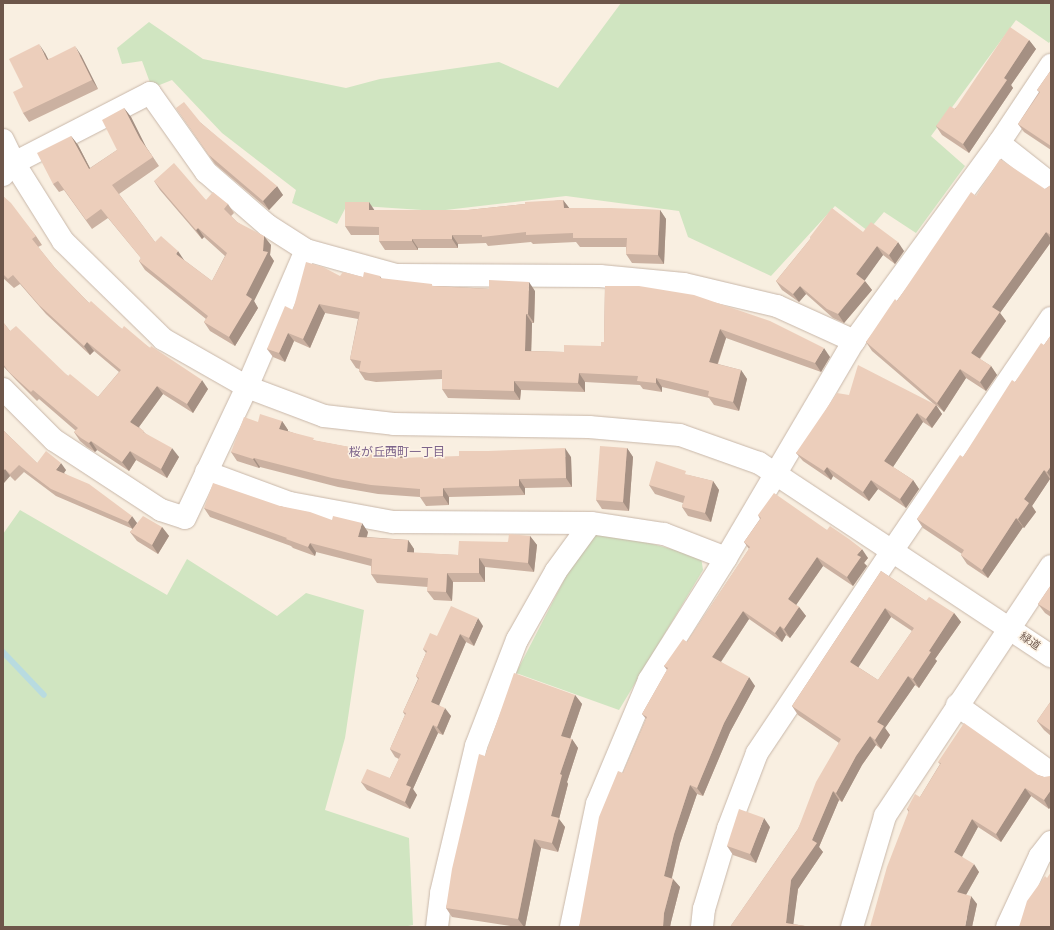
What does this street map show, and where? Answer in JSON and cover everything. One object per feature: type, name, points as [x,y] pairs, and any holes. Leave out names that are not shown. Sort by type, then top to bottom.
[{"type":"street","points":[[571,927],[597,804],[649,680],[726,558],[854,341],[999,142],[1051,65]]},
{"type":"street","points":[[8,169],[150,93],[206,172],[267,225],[306,250],[396,275],[600,276],[684,284],[777,306],[854,341]]},
{"type":"street","name":"緑道","points":[[3,140],[8,169],[63,241],[163,339],[247,387],[324,416],[394,424],[589,427],[680,435],[758,464],[775,474],[1051,656]]},
{"type":"street","points":[[999,142],[1051,184]]},
{"type":"street","points":[[7,401],[54,440],[161,510],[185,518],[247,387],[306,250]]},
{"type":"street","points":[[702,927],[704,910],[728,829],[757,753],[892,551],[1051,318]]},
{"type":"street","points":[[206,472],[290,503],[393,522],[591,523],[664,534],[726,558]]},
{"type":"street","points":[[437,927],[441,893],[476,746],[517,640],[556,571],[591,523]]},
{"type":"street","points":[[852,927],[885,816],[1009,627],[1051,566]]},
{"type":"street","points":[[958,705],[1051,773]]},
{"type":"street","points":[[1007,927],[1040,856],[1051,842]]},
{"type":"green space","points":[[621,3],[1051,3],[1051,40],[1049,43],[1016,20],[931,136],[965,166],[916,233],[884,212],[868,231],[835,206],[771,276],[688,237],[679,211],[566,196],[437,211],[347,205],[337,224],[292,203],[296,190],[222,133],[172,80],[152,88],[142,61],[122,64],[117,48],[149,22],[203,59],[346,88],[380,79],[499,62],[558,88]]},
{"type":"green space","points":[[20,510],[167,595],[187,559],[277,616],[306,593],[364,610],[345,738],[325,810],[409,838],[413,925],[403,927],[3,927],[3,534]]},
{"type":"green space","points":[[601,530],[701,557],[703,570],[619,710],[516,673],[579,551]]},
{"type":"building","points":[[1010,27],[1029,40],[1004,78],[1007,80],[963,144],[936,126],[950,106],[955,109]]},
{"type":"building","points":[[39,44],[47,60],[75,46],[92,80],[23,113],[13,92],[23,87],[9,59]]},
{"type":"building","points":[[1051,70],[1051,146],[1018,124],[1040,92],[1037,90]]},
{"type":"building","points":[[184,102],[201,123],[277,186],[263,201],[209,155],[176,108]]},
{"type":"building","points":[[124,108],[140,139],[153,157],[112,185],[155,242],[161,236],[178,251],[176,254],[212,281],[227,253],[198,228],[196,230],[154,181],[174,163],[206,200],[213,192],[228,204],[224,209],[237,222],[264,236],[263,251],[268,252],[246,295],[252,299],[229,337],[204,322],[208,316],[139,261],[141,258],[101,209],[86,220],[58,181],[53,184],[37,153],[71,136],[89,169],[117,150],[102,120]]},
{"type":"building","points":[[1000,159],[1045,189],[1051,185],[1051,235],[1046,232],[992,307],[1000,312],[971,353],[991,366],[980,382],[960,369],[937,403],[866,342],[895,299],[897,301],[971,192],[976,196]]},
{"type":"building","points":[[3,196],[11,203],[36,236],[32,239],[55,268],[89,303],[91,301],[122,329],[124,326],[150,348],[151,346],[202,380],[187,404],[157,386],[130,422],[144,431],[143,432],[172,448],[161,469],[130,451],[122,462],[91,441],[89,443],[81,438],[74,432],[78,428],[33,390],[31,392],[9,372],[3,364],[3,322],[10,331],[16,326],[68,376],[70,374],[98,397],[121,370],[87,342],[84,346],[39,305],[13,275],[8,279],[3,274]]},
{"type":"building","points":[[563,200],[564,208],[660,210],[658,255],[626,254],[627,238],[573,238],[573,233],[526,235],[526,232],[482,237],[482,235],[452,235],[452,239],[379,241],[379,227],[345,226],[345,202],[369,202],[369,210],[468,210],[525,204],[525,202]]},
{"type":"building","points":[[832,208],[863,232],[871,222],[898,242],[889,255],[877,246],[856,274],[865,281],[838,314],[827,309],[800,286],[793,294],[776,281],[811,238],[810,237]]},
{"type":"building","points":[[306,262],[323,267],[340,276],[343,272],[363,277],[364,272],[380,276],[380,278],[432,284],[432,286],[489,289],[489,280],[529,282],[525,351],[564,352],[564,345],[601,346],[601,342],[604,342],[605,286],[639,286],[694,295],[770,321],[824,348],[815,363],[720,329],[709,362],[741,370],[733,402],[708,396],[709,391],[656,378],[656,383],[637,381],[638,376],[579,373],[578,383],[514,381],[514,391],[442,389],[442,370],[369,373],[359,371],[361,361],[350,359],[360,312],[319,304],[303,339],[288,333],[279,353],[267,349],[285,306],[293,310]]},
{"type":"building","points":[[1051,335],[1051,466],[1047,472],[1044,470],[1024,499],[1029,503],[1018,519],[1016,518],[982,570],[961,555],[964,550],[917,519],[960,455],[963,457],[1012,380],[1015,382],[1041,343],[1044,345]]},
{"type":"building","points":[[858,365],[936,405],[926,419],[917,413],[884,461],[913,480],[900,499],[871,480],[863,492],[827,467],[824,471],[796,453],[837,393],[849,395]]},
{"type":"building","points":[[260,414],[282,421],[279,429],[314,438],[313,440],[376,452],[376,447],[401,449],[400,458],[459,456],[459,451],[565,448],[566,478],[519,479],[519,486],[443,488],[443,496],[420,497],[420,489],[371,485],[332,478],[254,458],[253,459],[231,452],[244,417],[258,422]]},
{"type":"building","points":[[3,430],[37,463],[46,451],[61,463],[56,470],[89,484],[132,516],[128,522],[51,489],[19,465],[10,474],[5,469],[3,471]]},
{"type":"building","points":[[600,446],[627,448],[623,502],[596,500]]},
{"type":"building","points":[[656,461],[686,471],[685,474],[713,481],[705,513],[682,507],[685,496],[649,485]]},
{"type":"building","points":[[213,483],[280,506],[310,512],[332,520],[333,516],[362,523],[358,537],[408,540],[407,552],[458,555],[459,541],[508,542],[509,534],[530,536],[528,563],[479,558],[479,573],[447,573],[446,592],[427,591],[428,578],[371,574],[372,559],[310,543],[308,547],[204,508]]},
{"type":"building","points":[[774,493],[827,530],[830,526],[849,539],[862,549],[857,555],[861,557],[847,577],[817,557],[788,599],[799,607],[784,629],[780,626],[775,633],[743,611],[712,657],[749,677],[724,723],[697,788],[690,785],[674,834],[664,876],[673,879],[664,913],[663,927],[579,927],[599,817],[618,771],[623,773],[647,717],[642,714],[668,668],[664,666],[683,639],[687,642],[750,547],[744,542],[761,518],[758,515]]},
{"type":"building","points":[[143,516],[162,527],[152,545],[130,532]]},
{"type":"building","points":[[881,571],[926,601],[929,597],[954,613],[913,679],[908,676],[877,722],[884,726],[875,740],[870,736],[856,756],[836,793],[833,791],[812,840],[817,843],[791,880],[786,923],[811,927],[730,927],[798,829],[816,782],[841,739],[792,706]],"holes":[[[885,608],[914,628],[878,680],[850,662]]]},
{"type":"building","points":[[1051,585],[1051,612],[1038,604]]},
{"type":"building","points":[[451,606],[478,618],[469,638],[460,634],[431,702],[445,708],[437,727],[433,725],[406,785],[411,787],[405,802],[361,782],[367,769],[390,778],[401,754],[390,749],[406,713],[403,712],[419,678],[416,676],[427,651],[423,649],[430,633],[437,636]]},
{"type":"building","points":[[514,673],[575,695],[561,736],[572,739],[560,774],[562,775],[551,816],[559,818],[552,843],[534,839],[518,919],[446,908],[452,869],[479,754],[485,756]]},
{"type":"building","points":[[1051,701],[1051,731],[1037,721]]},
{"type":"building","points":[[964,723],[1038,775],[1044,777],[1050,776],[1051,790],[1044,800],[1025,788],[996,834],[972,819],[954,852],[974,864],[957,892],[971,896],[965,927],[870,927],[887,867],[909,810],[907,809],[915,794],[920,797],[941,763],[938,762]]},
{"type":"building","points":[[739,809],[764,818],[750,854],[727,846]]},
{"type":"building","points":[[1051,872],[1051,927],[1019,927],[1027,901],[1045,876],[1047,878]]},
{"type":"waterway","points":[[3,652],[44,695]]},
{"type":"district","name":"桜が丘西町一丁目","points":[[397,453]]}]
